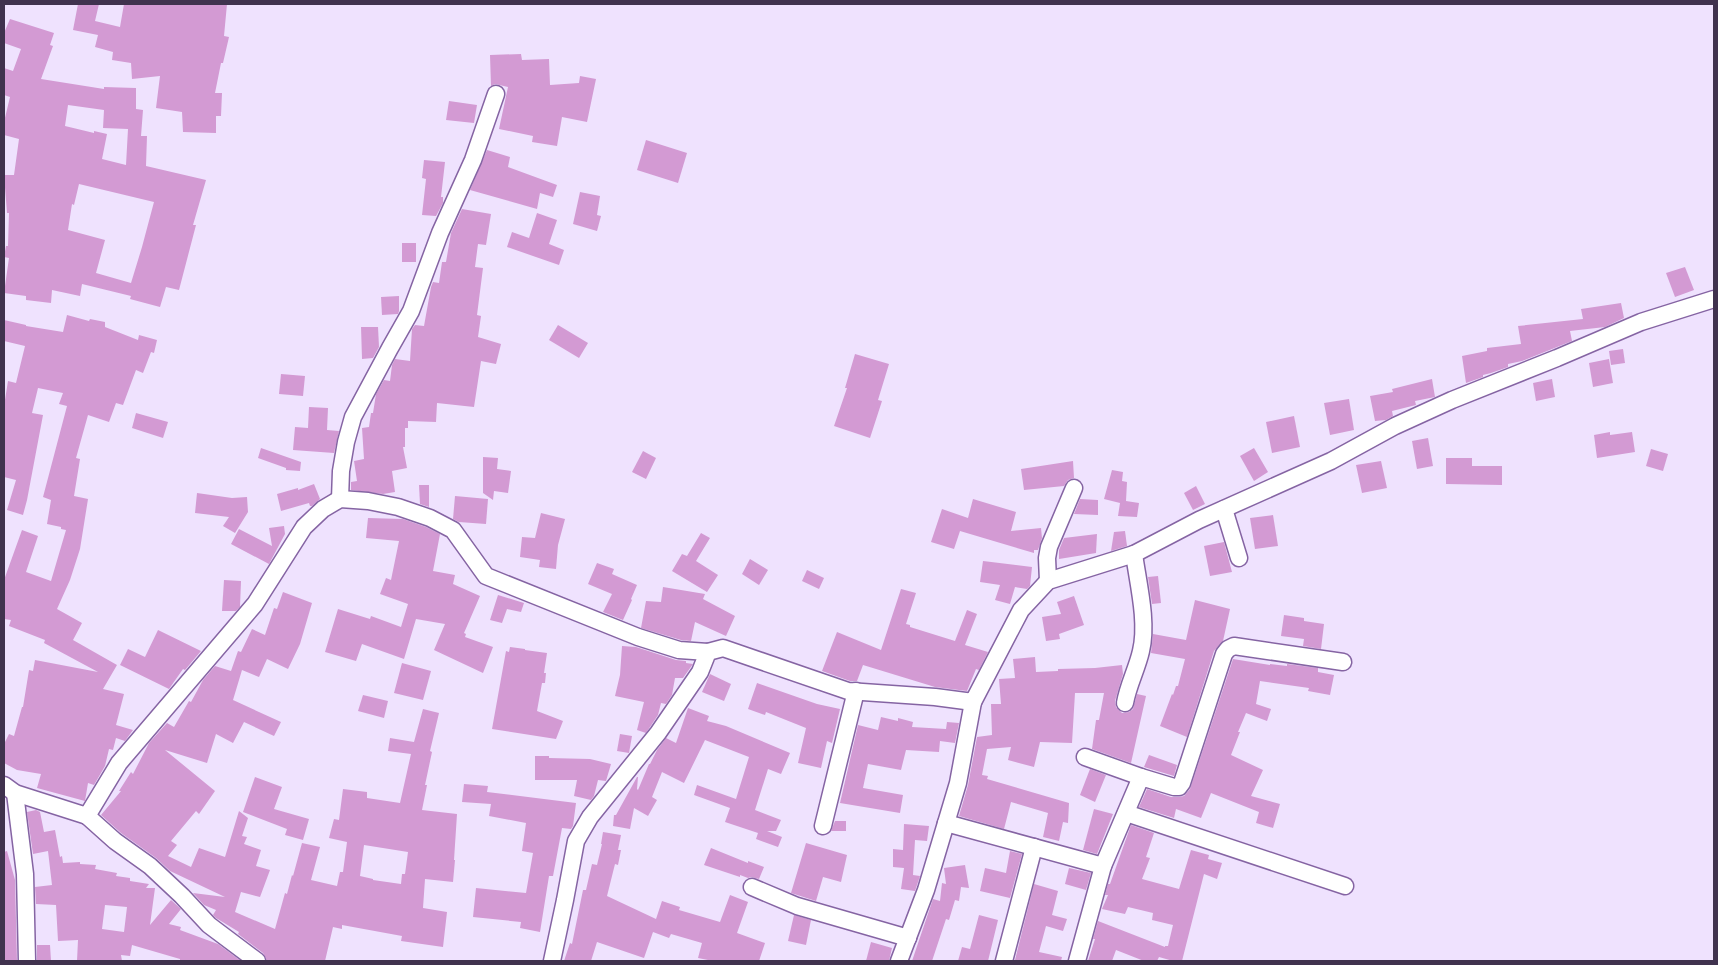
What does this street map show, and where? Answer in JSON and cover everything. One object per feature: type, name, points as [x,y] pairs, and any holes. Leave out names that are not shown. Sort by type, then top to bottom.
[{"type":"street","points":[[340,499],[341,471],[353,417],[411,311],[440,233],[473,160],[496,94]]},
{"type":"street","points":[[899,961],[926,890],[958,782],[973,702],[1022,610],[1048,580],[1134,554],[1452,400],[1641,322],[1714,299]]},
{"type":"street","points":[[1048,580],[1047,558],[1049,546],[1074,488]]},
{"type":"street","points":[[86,816],[120,763],[255,604],[304,527],[323,509],[340,499],[368,501],[398,507],[430,518],[453,530],[486,576],[678,650],[708,652],[723,648],[848,691],[935,697],[973,702]]},
{"type":"street","points":[[1224,509],[1239,558]]},
{"type":"street","points":[[1125,703],[1141,651],[1143,634],[1134,554]]},
{"type":"street","points":[[1085,757],[1141,777],[1179,787],[1182,783],[1224,654],[1228,649],[1234,646],[1343,662]]},
{"type":"street","points":[[552,961],[566,900],[576,840],[590,817],[658,733],[700,672],[708,652]]},
{"type":"street","points":[[823,826],[856,692]]},
{"type":"street","points":[[1077,961],[1103,866],[1141,777]]},
{"type":"street","points":[[27,961],[25,874],[9,789],[86,816],[115,841],[150,866],[209,925],[258,961]]},
{"type":"street","points":[[1126,813],[1345,886]]},
{"type":"street","points":[[946,822],[1103,866]]},
{"type":"street","points":[[1004,961],[1034,847]]},
{"type":"street","points":[[752,887],[797,906],[908,938]]},
{"type":"building","points":[[78,4],[99,4],[95,21],[120,27],[124,4],[227,4],[224,36],[229,37],[215,93],[222,93],[221,116],[216,116],[216,133],[183,132],[182,112],[156,108],[160,76],[132,79],[131,63],[112,60],[113,52],[95,47],[98,35],[73,30]]},
{"type":"building","points":[[10,19],[54,33],[50,45],[53,46],[41,79],[104,89],[104,87],[136,88],[136,109],[143,110],[141,136],[147,136],[146,166],[206,180],[193,225],[196,225],[179,290],[166,287],[160,307],[130,299],[131,296],[82,284],[80,296],[52,290],[51,303],[26,300],[26,296],[4,293],[9,258],[4,257],[6,246],[8,246],[9,213],[7,213],[4,175],[14,175],[19,139],[4,135],[4,122],[10,97],[4,95],[4,68],[13,71],[21,49],[4,43],[4,33]],"holes":[[[68,105],[104,110],[103,128],[128,129],[126,165],[102,159],[107,134],[65,126]],[[79,184],[154,202],[131,283],[96,273],[105,240],[68,230],[72,204],[74,205]]]},
{"type":"building","points":[[521,54],[522,60],[549,59],[550,85],[579,83],[580,76],[596,79],[587,122],[562,117],[557,146],[532,142],[533,136],[499,129],[508,87],[495,84],[491,86],[490,55]]},
{"type":"building","points":[[449,101],[477,105],[474,123],[446,120]]},
{"type":"building","points":[[646,140],[687,153],[678,183],[637,170]]},
{"type":"building","points":[[487,150],[510,157],[508,167],[557,185],[553,197],[540,193],[537,209],[470,190]]},
{"type":"building","points":[[424,160],[445,162],[441,197],[443,197],[443,203],[436,216],[422,215],[426,179],[422,178]]},
{"type":"building","points":[[580,192],[600,196],[597,215],[601,216],[597,231],[573,224]]},
{"type":"building","points":[[462,209],[491,214],[486,245],[478,244],[475,267],[483,268],[477,315],[481,316],[478,337],[501,344],[496,364],[481,361],[474,407],[437,403],[436,422],[408,421],[408,428],[405,428],[405,447],[403,447],[407,468],[392,471],[395,492],[383,494],[351,490],[351,482],[357,481],[354,461],[364,459],[362,428],[369,427],[376,394],[384,380],[390,381],[392,365],[395,359],[410,361],[412,329],[415,325],[424,326],[431,287],[433,282],[439,283],[442,262],[446,262],[451,233]]},
{"type":"building","points":[[537,213],[557,220],[549,244],[564,250],[559,265],[507,247],[512,232],[529,238]]},
{"type":"building","points":[[402,243],[416,243],[416,262],[402,262]]},
{"type":"building","points":[[1685,267],[1694,290],[1675,297],[1666,273]]},
{"type":"building","points":[[399,296],[398,314],[382,315],[381,297]]},
{"type":"building","points":[[1621,303],[1624,318],[1605,327],[1570,331],[1572,341],[1522,361],[1508,364],[1508,367],[1466,383],[1462,356],[1487,351],[1487,348],[1521,344],[1518,326],[1583,319],[1581,309]]},
{"type":"building","points":[[67,315],[89,321],[90,319],[105,322],[105,327],[138,340],[139,335],[157,340],[154,353],[151,352],[143,373],[136,370],[123,405],[116,403],[109,422],[88,415],[76,458],[80,459],[74,496],[88,499],[80,549],[70,580],[57,609],[82,623],[73,640],[117,665],[103,689],[124,694],[116,725],[133,730],[125,741],[116,738],[113,750],[109,749],[105,766],[94,785],[88,783],[85,801],[37,788],[41,774],[17,770],[4,763],[4,744],[9,734],[14,736],[23,707],[29,670],[33,671],[35,660],[98,672],[44,643],[45,640],[9,626],[11,620],[4,619],[4,580],[22,530],[38,536],[26,572],[51,581],[66,530],[47,524],[51,500],[43,497],[67,406],[59,404],[63,393],[38,388],[32,413],[43,415],[27,500],[23,515],[7,510],[16,480],[4,477],[4,406],[8,381],[16,383],[25,346],[4,341],[4,320],[63,332]]},
{"type":"building","points":[[558,325],[588,343],[579,358],[549,340]]},
{"type":"building","points":[[361,327],[378,327],[379,347],[373,358],[362,359]]},
{"type":"building","points":[[1623,349],[1625,363],[1611,365],[1609,351]]},
{"type":"building","points":[[855,354],[889,364],[878,400],[882,401],[870,438],[834,426],[847,388],[845,388]]},
{"type":"building","points":[[1609,359],[1613,383],[1593,387],[1589,363]]},
{"type":"building","points":[[281,374],[305,376],[303,396],[279,394]]},
{"type":"building","points":[[1432,379],[1435,397],[1415,401],[1416,405],[1392,411],[1393,416],[1386,420],[1375,421],[1370,396],[1393,392],[1392,389]]},
{"type":"building","points":[[1552,379],[1555,397],[1536,401],[1533,383]]},
{"type":"building","points":[[1349,399],[1354,430],[1330,435],[1324,403]]},
{"type":"building","points":[[309,407],[328,408],[327,430],[339,431],[334,453],[293,450],[295,427],[308,428]]},
{"type":"building","points":[[136,413],[168,422],[163,438],[132,428]]},
{"type":"building","points":[[1294,416],[1300,447],[1272,453],[1266,422]]},
{"type":"building","points":[[1610,432],[1610,435],[1632,432],[1635,452],[1597,458],[1594,435]]},
{"type":"building","points":[[1428,438],[1433,466],[1417,469],[1412,441]]},
{"type":"building","points":[[261,448],[301,462],[300,471],[286,470],[286,468],[258,458]]},
{"type":"building","points":[[1254,448],[1268,472],[1254,481],[1240,456]]},
{"type":"building","points":[[1651,449],[1668,454],[1663,471],[1646,466]]},
{"type":"building","points":[[643,451],[656,458],[646,479],[632,472]]},
{"type":"building","points":[[483,457],[498,458],[497,469],[511,471],[508,493],[494,491],[493,500],[483,493]]},
{"type":"building","points":[[1446,458],[1472,458],[1472,466],[1502,466],[1502,485],[1446,484]]},
{"type":"building","points":[[1073,461],[1074,478],[1068,480],[1064,486],[1024,490],[1021,469]]},
{"type":"building","points":[[1381,461],[1387,488],[1362,493],[1356,465]]},
{"type":"building","points":[[1112,470],[1123,472],[1122,481],[1127,482],[1126,501],[1139,503],[1137,517],[1118,516],[1120,503],[1104,499]]},
{"type":"building","points":[[314,484],[320,499],[312,506],[309,503],[281,511],[277,494],[298,488],[298,490]]},
{"type":"building","points":[[419,485],[429,485],[429,507],[420,504]]},
{"type":"building","points":[[1196,486],[1205,504],[1193,510],[1184,493]]},
{"type":"building","points":[[197,493],[232,498],[247,497],[248,512],[235,533],[223,526],[229,517],[195,513]]},
{"type":"building","points":[[455,496],[488,499],[486,524],[459,522],[453,519]]},
{"type":"building","points":[[973,499],[1016,512],[1011,531],[1041,528],[1042,538],[1038,550],[1034,550],[1034,553],[960,531],[954,549],[931,542],[942,509],[968,518]]},
{"type":"building","points":[[1080,499],[1098,500],[1098,515],[1074,514]]},
{"type":"building","points":[[541,513],[565,519],[558,545],[556,569],[539,567],[540,560],[520,557],[522,537],[535,538]]},
{"type":"building","points":[[1273,515],[1278,546],[1255,549],[1250,518]]},
{"type":"building","points":[[368,518],[403,519],[440,534],[433,571],[455,575],[453,584],[480,596],[464,633],[466,634],[465,637],[493,647],[483,673],[434,650],[445,624],[416,619],[404,659],[362,644],[356,661],[325,652],[338,609],[370,619],[371,616],[401,627],[408,604],[380,594],[386,578],[391,580],[399,541],[366,538]]},
{"type":"building","points":[[284,526],[285,534],[269,564],[231,544],[239,529],[272,546],[269,528]]},
{"type":"building","points":[[1125,531],[1127,546],[1111,551],[1114,532]]},
{"type":"building","points":[[701,533],[710,538],[696,561],[718,575],[707,592],[672,571],[682,554],[687,556]]},
{"type":"building","points":[[1097,534],[1096,553],[1059,559],[1059,550],[1064,538]]},
{"type":"building","points":[[1224,542],[1232,572],[1210,576],[1204,546]]},
{"type":"building","points":[[750,559],[768,570],[759,585],[742,574]]},
{"type":"building","points":[[983,561],[1032,567],[1030,586],[1027,589],[1015,587],[1010,604],[995,600],[1000,585],[980,582]]},
{"type":"building","points":[[597,563],[614,569],[612,574],[637,585],[623,620],[603,612],[612,594],[588,584]]},
{"type":"building","points":[[807,570],[824,578],[819,589],[802,581]]},
{"type":"building","points":[[1158,576],[1161,603],[1152,604],[1148,577]]},
{"type":"building","points":[[224,580],[241,581],[240,607],[236,611],[222,611]]},
{"type":"building","points":[[663,587],[705,594],[703,599],[735,616],[726,636],[695,622],[691,641],[681,640],[641,628],[646,601],[661,602]]},
{"type":"building","points":[[901,589],[916,593],[906,624],[910,625],[910,627],[955,641],[967,610],[977,614],[965,645],[988,652],[979,670],[976,669],[967,691],[935,687],[863,665],[857,681],[850,681],[822,671],[837,632],[881,650]]},
{"type":"building","points":[[283,592],[312,603],[300,644],[288,669],[267,659],[259,677],[242,670],[233,700],[281,722],[274,736],[244,722],[233,743],[216,734],[207,763],[165,750],[215,791],[199,814],[196,811],[171,841],[177,845],[168,856],[191,867],[199,848],[225,857],[239,811],[248,818],[242,836],[247,837],[244,844],[261,850],[256,866],[270,870],[260,897],[241,892],[235,912],[275,929],[302,843],[320,847],[311,880],[337,886],[340,872],[343,872],[347,842],[329,838],[334,819],[339,820],[343,789],[367,792],[367,798],[400,803],[411,754],[388,751],[390,738],[414,742],[423,709],[439,713],[430,751],[432,752],[422,810],[457,814],[455,860],[453,882],[425,879],[423,908],[447,912],[443,947],[401,941],[402,936],[342,925],[342,929],[333,927],[325,961],[267,961],[263,953],[238,934],[239,932],[216,918],[213,915],[216,910],[204,905],[193,893],[225,897],[170,871],[101,815],[121,791],[119,791],[131,772],[133,774],[149,743],[167,723],[174,727],[203,680],[215,666],[231,671],[238,651],[241,652],[252,629],[265,635],[274,608],[277,609]],"holes":[[[364,845],[408,852],[405,874],[402,874],[401,884],[360,876]]]},
{"type":"building","points":[[498,595],[524,603],[521,612],[507,609],[502,623],[490,620]]},
{"type":"building","points":[[1074,596],[1084,625],[1059,634],[1060,639],[1046,641],[1042,617],[1061,614],[1057,602]]},
{"type":"building","points":[[1195,600],[1230,609],[1223,641],[1214,651],[1187,737],[1160,726],[1172,694],[1176,686],[1178,686],[1185,659],[1151,653],[1153,634],[1186,640]]},
{"type":"building","points":[[1284,615],[1324,624],[1321,649],[1303,646],[1304,639],[1281,636]]},
{"type":"building","points":[[158,630],[201,651],[185,670],[183,669],[169,689],[120,665],[128,649],[145,657]]},
{"type":"building","points":[[622,646],[636,647],[693,664],[683,678],[675,678],[672,695],[666,704],[661,703],[658,715],[646,733],[637,730],[644,702],[615,696],[620,675]]},
{"type":"building","points":[[510,647],[547,653],[544,673],[546,673],[545,683],[542,683],[537,711],[563,721],[556,739],[492,729],[506,651],[509,652]]},
{"type":"building","points":[[1035,657],[1036,672],[1122,665],[1123,674],[1115,701],[1116,707],[1122,713],[1133,709],[1137,694],[1146,696],[1131,763],[1092,749],[1096,720],[1099,720],[1104,693],[1075,693],[1072,743],[1040,742],[1034,767],[1008,760],[1011,747],[987,749],[982,775],[988,776],[987,779],[1069,803],[1068,823],[1063,822],[1059,841],[1043,837],[1048,813],[1011,802],[1004,829],[959,816],[968,785],[977,737],[992,735],[991,704],[1001,704],[999,679],[1015,678],[1013,659]]},
{"type":"building","points":[[1233,659],[1270,665],[1287,666],[1287,664],[1318,668],[1318,672],[1334,675],[1330,695],[1308,691],[1309,688],[1260,681],[1256,704],[1271,709],[1267,721],[1246,713],[1238,732],[1240,732],[1231,755],[1263,770],[1251,796],[1280,804],[1273,828],[1256,823],[1259,812],[1211,793],[1201,818],[1176,809],[1174,818],[1139,807],[1147,789],[1171,797],[1179,797],[1184,796],[1190,789]]},
{"type":"building","points":[[402,663],[431,671],[423,700],[394,693]]},
{"type":"building","points":[[710,674],[731,684],[724,701],[702,692]]},
{"type":"building","points":[[757,683],[817,704],[840,709],[832,743],[827,741],[821,768],[798,763],[806,728],[766,712],[765,715],[748,709]]},
{"type":"building","points":[[363,695],[388,701],[384,718],[358,711]]},
{"type":"building","points":[[688,708],[709,716],[707,721],[726,726],[790,753],[781,774],[768,769],[755,810],[781,820],[776,831],[767,831],[782,837],[778,847],[756,839],[758,833],[725,822],[730,808],[694,795],[697,785],[736,799],[749,757],[705,740],[684,783],[662,772],[652,797],[657,800],[648,816],[634,808],[630,829],[613,826],[614,815],[616,815],[637,777],[638,790],[649,764],[666,738],[676,743]]},
{"type":"building","points":[[881,717],[898,721],[898,718],[913,722],[912,727],[946,729],[947,722],[959,723],[955,743],[940,741],[939,752],[906,750],[901,770],[868,764],[863,788],[903,795],[900,813],[840,803],[858,725],[878,730]]},
{"type":"building","points":[[620,734],[632,736],[629,753],[617,751]]},
{"type":"building","points":[[1149,755],[1177,765],[1174,776],[1144,767]]},
{"type":"building","points":[[535,756],[590,759],[611,764],[606,781],[598,780],[594,796],[591,800],[574,796],[577,780],[535,780]]},
{"type":"building","points":[[1090,769],[1106,775],[1095,802],[1080,795]]},
{"type":"building","points":[[255,777],[282,787],[274,809],[309,819],[303,840],[285,835],[287,829],[243,812]]},
{"type":"building","points":[[464,784],[488,786],[487,792],[576,803],[573,826],[571,829],[562,828],[553,876],[549,876],[540,932],[520,928],[521,922],[473,917],[476,888],[526,893],[533,853],[522,851],[526,823],[489,816],[491,804],[462,802]]},
{"type":"building","points":[[1094,809],[1113,814],[1097,854],[1083,850]]},
{"type":"building","points":[[36,810],[40,812],[44,832],[55,830],[60,857],[62,856],[63,863],[80,862],[80,864],[96,865],[95,869],[117,873],[116,876],[130,878],[130,881],[149,884],[146,888],[155,888],[150,925],[171,900],[181,909],[169,924],[181,927],[180,930],[218,944],[241,961],[180,961],[180,959],[132,945],[130,956],[121,955],[122,961],[77,961],[78,940],[58,941],[56,905],[36,904],[35,887],[52,885],[48,851],[33,854],[27,812]],"holes":[[[105,905],[127,907],[124,932],[102,929]]]},
{"type":"building","points":[[835,821],[846,821],[846,831],[831,831]]},
{"type":"building","points":[[904,824],[929,826],[927,841],[915,840],[913,875],[920,876],[915,891],[901,889],[904,868],[893,867],[893,849],[903,850]]},
{"type":"building","points":[[1131,825],[1154,833],[1146,857],[1150,858],[1142,879],[1179,889],[1191,850],[1209,855],[1208,859],[1222,863],[1217,879],[1204,874],[1182,961],[1173,961],[1159,957],[1157,961],[1144,961],[1116,950],[1112,961],[1088,961],[1098,921],[1165,947],[1168,946],[1173,925],[1152,920],[1153,913],[1128,907],[1125,914],[1102,909],[1108,895],[1105,895],[1108,884],[1110,884]]},
{"type":"building","points":[[603,832],[621,835],[618,865],[615,864],[607,896],[656,919],[662,901],[680,907],[679,910],[720,922],[730,895],[748,902],[737,933],[765,943],[759,961],[713,961],[698,958],[702,943],[671,934],[669,938],[653,932],[644,958],[597,942],[591,961],[564,961],[570,943],[572,944],[583,890],[586,890],[592,864],[597,865]]},
{"type":"building","points":[[806,843],[847,855],[841,882],[823,877],[816,901],[791,893]]},
{"type":"building","points":[[711,848],[748,863],[748,861],[764,867],[759,879],[740,875],[740,877],[704,865]]},
{"type":"building","points":[[7,851],[15,880],[17,961],[4,961],[4,852]]},
{"type":"building","points":[[1010,851],[1022,854],[1010,898],[980,891],[985,868],[1006,873]]},
{"type":"building","points":[[965,865],[969,888],[961,887],[959,901],[955,900],[949,920],[946,919],[932,961],[912,961],[933,899],[940,901],[942,883],[946,884],[944,868]]},
{"type":"building","points":[[1069,868],[1091,873],[1086,890],[1065,884]]},
{"type":"building","points":[[1034,884],[1058,891],[1052,915],[1067,919],[1063,931],[1046,926],[1039,952],[1062,957],[1061,961],[1015,960]]},
{"type":"building","points":[[794,915],[811,920],[806,945],[788,941]]},
{"type":"building","points":[[979,915],[998,920],[988,961],[958,961],[962,947],[970,949]]},
{"type":"building","points":[[871,942],[892,948],[889,961],[866,961]]},
{"type":"building","points":[[37,945],[50,945],[51,961],[37,961]]}]
